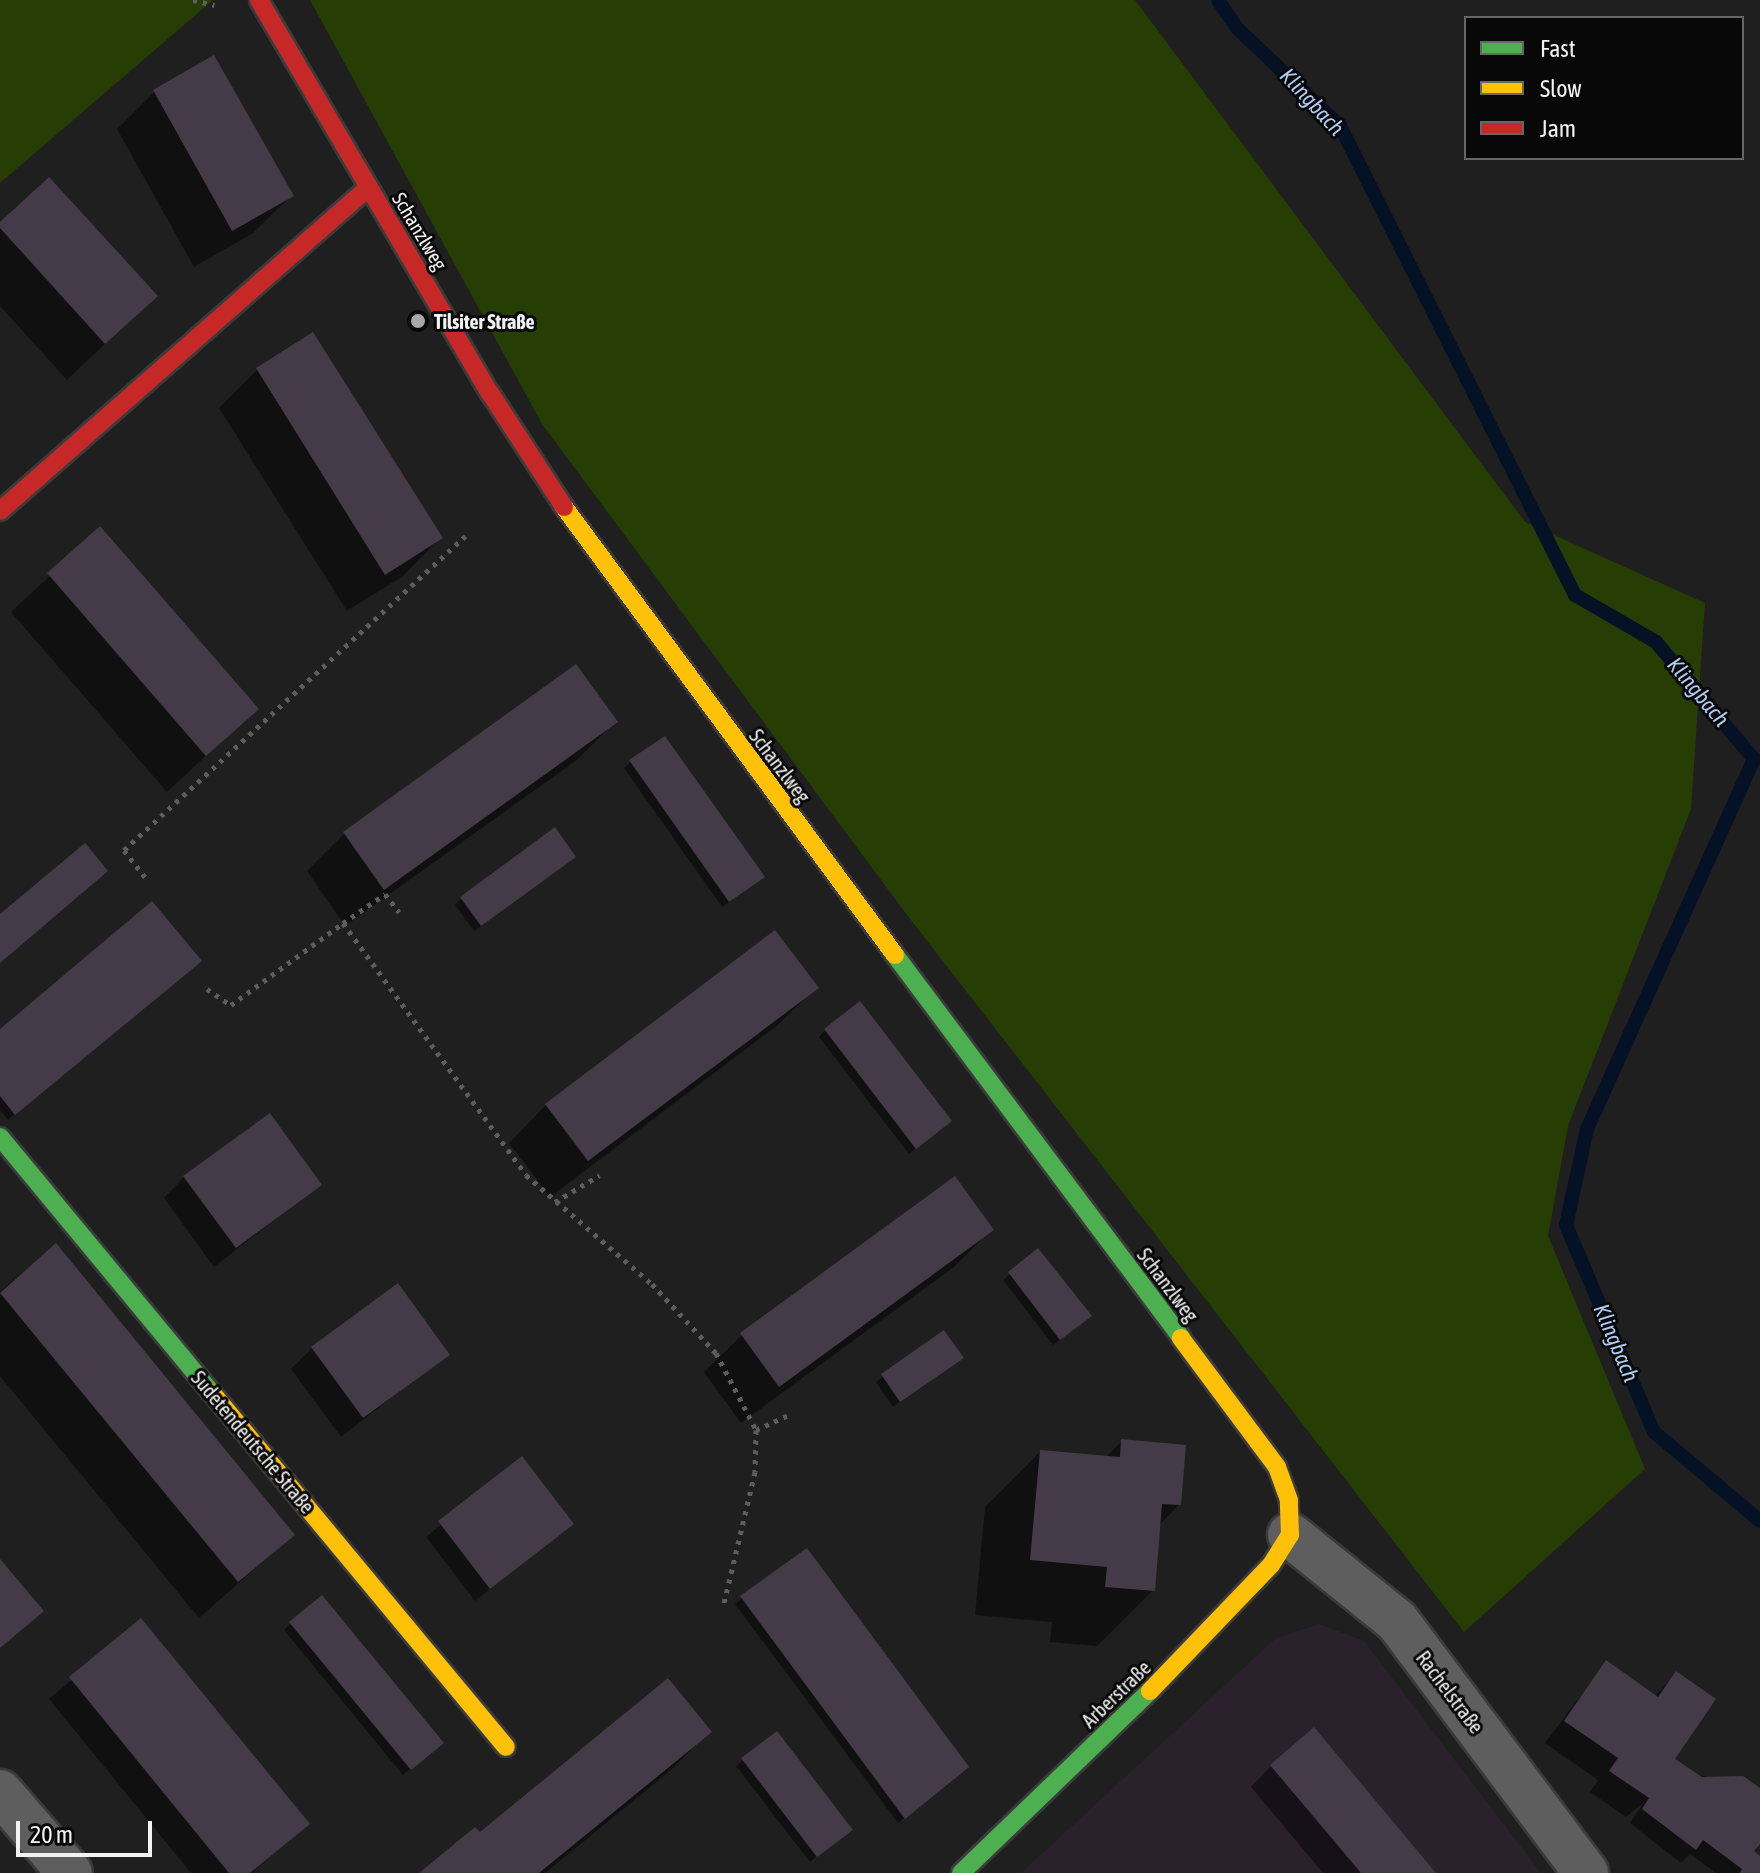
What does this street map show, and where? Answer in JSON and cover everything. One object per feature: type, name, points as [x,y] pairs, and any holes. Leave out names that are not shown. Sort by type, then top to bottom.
[{"type":"street","name":"Schanzlweg","points":[[259,0],[490,393],[586,541],[1277,1467],[1289,1500],[1290,1535]]},
{"type":"street","points":[[0,511],[368,188]]},
{"type":"street","name":"Sudetendeutsche Straße","points":[[0,1137],[506,1747]]},
{"type":"street","name":"Arberstraße","points":[[961,1873],[1175,1666],[1271,1565],[1290,1535]]},
{"type":"street","name":"Rachelstraße","points":[[1290,1535],[1397,1621],[1586,1873]]},
{"type":"street","points":[[0,1792],[70,1873]]},
{"type":"path","points":[[193,0],[208,7],[224,0]]},
{"type":"path","points":[[145,877],[124,850],[465,536]]},
{"type":"path","points":[[207,989],[231,1005],[385,894],[399,912]]},
{"type":"path","points":[[343,923],[526,1175],[652,1284],[716,1353],[756,1430],[755,1472],[723,1607]]},
{"type":"path","points":[[555,1202],[600,1175]]},
{"type":"path","points":[[756,1430],[788,1415]]},
{"type":"shaded area","points":[[1319,1624],[1364,1641],[1541,1873],[1021,1873],[1276,1638]]},
{"type":"green space","points":[[0,0],[213,0],[0,183]]},
{"type":"green space","points":[[310,0],[1135,0],[1525,522],[1705,603],[1691,809],[1568,1126],[1548,1236],[1645,1469],[1464,1632],[907,915],[542,424]]},
{"type":"building","points":[[214,55],[294,196],[232,231],[153,90]]},
{"type":"building","points":[[49,177],[158,296],[105,344],[0,228],[0,222]]},
{"type":"building","points":[[313,332],[443,538],[385,575],[256,368]]},
{"type":"building","points":[[100,526],[259,709],[206,756],[47,573]]},
{"type":"building","points":[[576,664],[618,722],[384,890],[343,832]]},
{"type":"building","points":[[665,736],[765,877],[729,902],[629,760]]},
{"type":"building","points":[[555,827],[576,857],[481,926],[460,897]]},
{"type":"building","points":[[85,843],[108,871],[0,963],[0,914]]},
{"type":"building","points":[[152,901],[202,961],[15,1115],[0,1096],[0,1029]]},
{"type":"building","points":[[775,930],[819,988],[588,1161],[545,1104]]},
{"type":"building","points":[[860,1001],[952,1121],[916,1149],[824,1029]]},
{"type":"building","points":[[270,1113],[322,1185],[236,1248],[183,1176]]},
{"type":"building","points":[[955,1176],[994,1230],[779,1387],[740,1333]]},
{"type":"building","points":[[56,1243],[295,1535],[238,1582],[0,1293]]},
{"type":"building","points":[[1038,1248],[1092,1316],[1060,1340],[1008,1272]]},
{"type":"building","points":[[398,1283],[450,1355],[363,1418],[311,1347]]},
{"type":"building","points":[[944,1330],[964,1358],[900,1402],[881,1374]]},
{"type":"building","points":[[1121,1439],[1186,1445],[1181,1505],[1162,1504],[1155,1591],[1105,1587],[1107,1567],[1030,1560],[1040,1450],[1120,1457]]},
{"type":"building","points":[[522,1456],[574,1524],[490,1589],[438,1521]]},
{"type":"building","points":[[807,1548],[969,1767],[905,1819],[740,1596]]},
{"type":"building","points":[[0,1559],[44,1611],[0,1648]]},
{"type":"building","points":[[322,1595],[444,1743],[411,1770],[289,1622]]},
{"type":"building","points":[[141,1618],[310,1824],[250,1873],[229,1873],[69,1677]]},
{"type":"building","points":[[1606,1660],[1658,1697],[1676,1671],[1716,1699],[1675,1759],[1702,1777],[1743,1776],[1760,1788],[1760,1844],[1754,1851],[1760,1856],[1760,1873],[1740,1873],[1742,1869],[1703,1840],[1696,1850],[1642,1809],[1649,1798],[1609,1771],[1618,1758],[1564,1721]]},
{"type":"building","points":[[668,1678],[712,1732],[539,1873],[419,1873],[475,1827],[480,1832]]},
{"type":"building","points":[[1314,1727],[1436,1873],[1361,1873],[1270,1765]]},
{"type":"building","points":[[777,1731],[853,1830],[817,1857],[741,1758]]},
{"type":"waterway","name":"Klingbach","points":[[1218,0],[1237,28],[1340,126],[1575,595],[1656,642],[1754,759],[1587,1129],[1566,1225],[1654,1432],[1760,1521]]},
{"type":"traffic: fast","points":[[895,955],[1181,1338]]},
{"type":"traffic: fast","points":[[0,1137],[212,1393]]},
{"type":"traffic: fast","points":[[961,1873],[1150,1691]]},
{"type":"traffic: slow","points":[[564,507],[895,955]]},
{"type":"traffic: slow","points":[[1150,1691],[1271,1565],[1290,1535],[1289,1500],[1277,1467],[1181,1338]]},
{"type":"traffic: slow","points":[[212,1393],[506,1747]]},
{"type":"traffic: jam","points":[[259,0],[490,393],[564,507]]},
{"type":"traffic: jam","points":[[0,511],[368,188]]},
{"type":"place","name":"Tilsiter Straße","points":[[418,321]]}]
